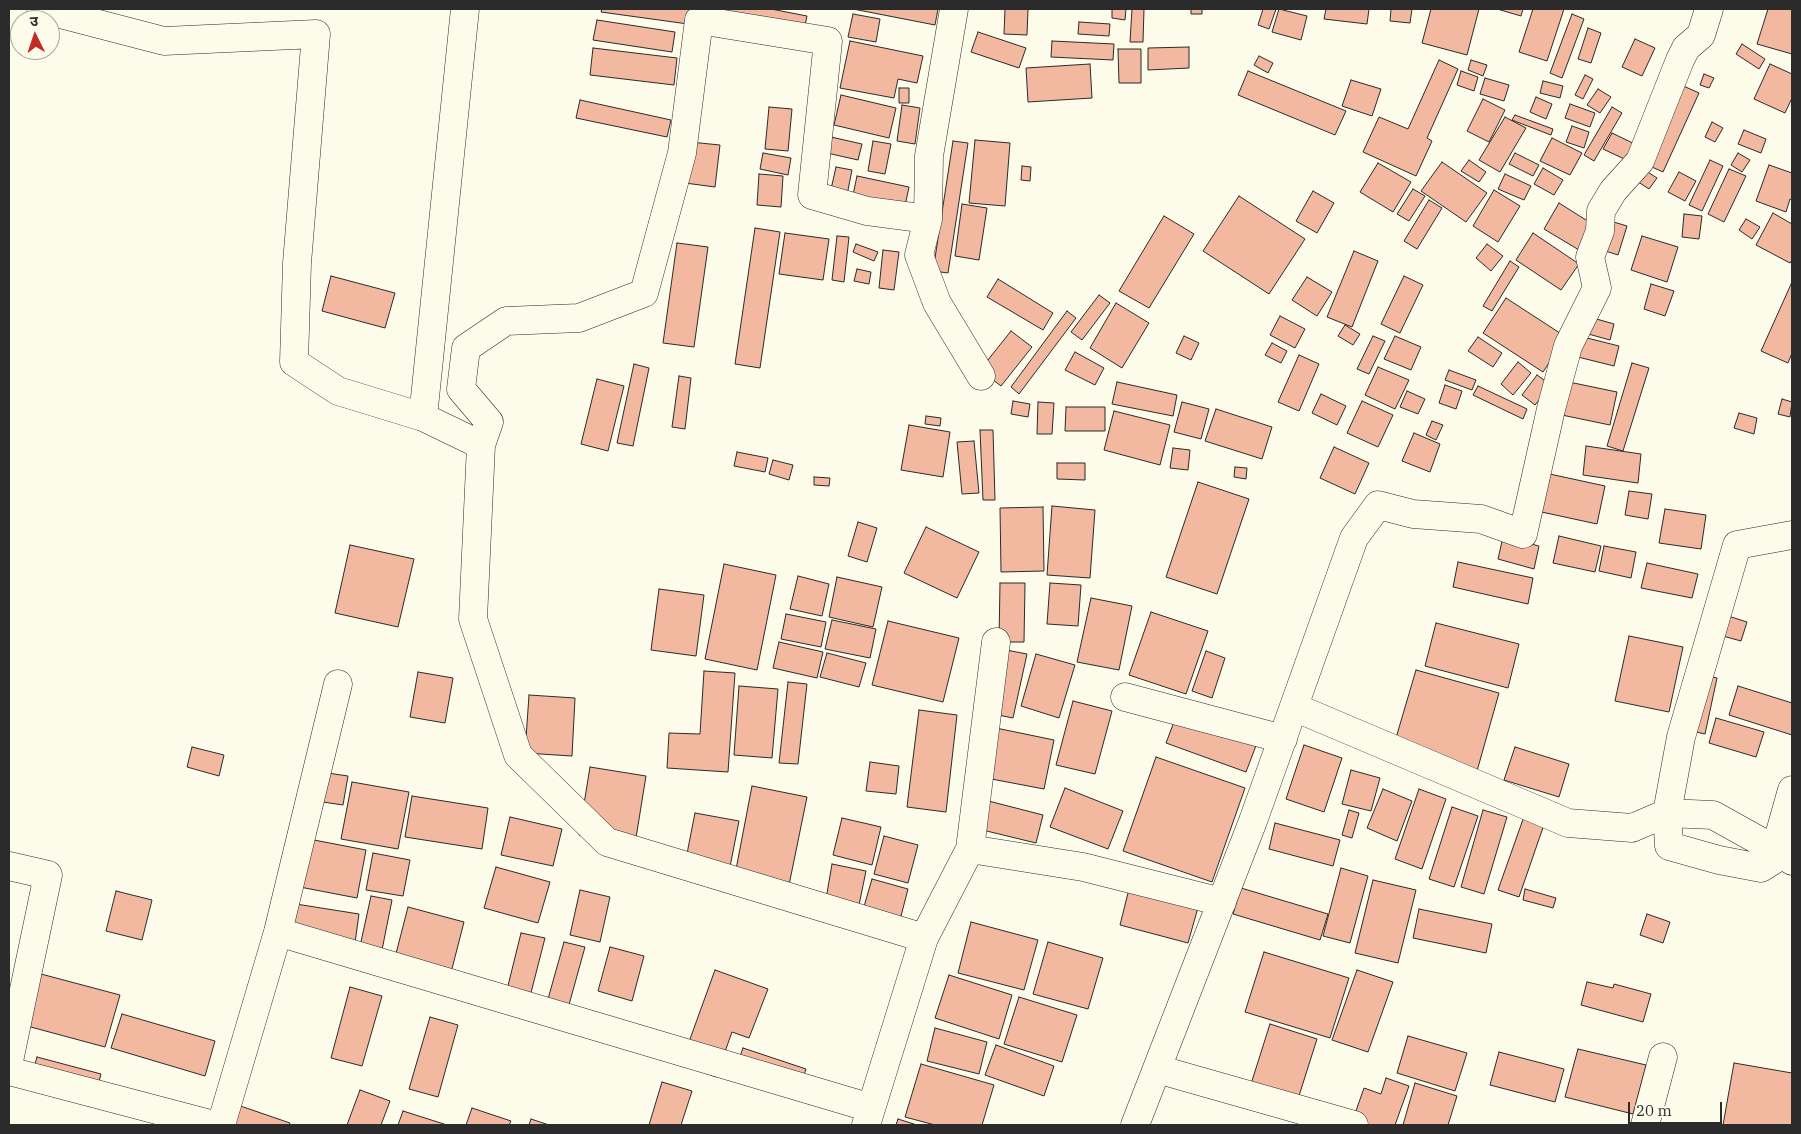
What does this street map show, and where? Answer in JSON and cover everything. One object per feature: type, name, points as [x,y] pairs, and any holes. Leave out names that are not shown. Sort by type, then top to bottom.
[{"type":"street","points":[[41,9],[164,41],[316,34],[297,263],[294,362],[338,391],[423,417],[481,445]]},
{"type":"street","points":[[423,417],[465,9]]},
{"type":"street","points":[[954,9],[929,156],[928,219],[919,256],[936,303],[981,376]]},
{"type":"street","points":[[1135,1125],[1283,739],[1354,538],[1378,505],[1413,514],[1481,519],[1523,534],[1551,409],[1568,346],[1596,288],[1590,257],[1600,231],[1601,211],[1612,191],[1640,161],[1680,60],[1686,48],[1701,35],[1710,9]]},
{"type":"street","points":[[924,938],[607,842],[518,755],[473,619],[481,445],[489,422],[461,389],[466,348],[506,322],[579,318],[644,293],[682,153],[699,20],[828,41],[812,195],[866,210],[928,219]]},
{"type":"street","points":[[1787,858],[1761,868],[1718,860],[1669,846],[1667,813],[1681,737],[1737,545],[1792,535]]},
{"type":"street","points":[[278,932],[868,1117],[924,938],[970,850],[996,642]]},
{"type":"street","points":[[221,1125],[278,932],[338,684]]},
{"type":"street","points":[[1125,696],[1283,739]]},
{"type":"street","points":[[1294,707],[1568,823],[1632,828],[1667,813],[1713,815],[1787,858]]},
{"type":"street","points":[[1787,858],[1778,836],[1792,790]]},
{"type":"street","points":[[970,850],[1083,867],[1222,902]]},
{"type":"street","points":[[9,866],[48,875],[9,1061]]},
{"type":"street","points":[[1645,1125],[1663,1057]]},
{"type":"street","points":[[1157,1069],[1354,1125]]},
{"type":"street","points":[[9,1071],[214,1125]]},
{"type":"building","points":[[602,9],[690,9],[688,24],[601,12]]},
{"type":"building","points":[[711,9],[771,9],[807,16],[801,45]]},
{"type":"building","points":[[853,9],[938,9],[935,25]]},
{"type":"building","points":[[1005,9],[1028,9],[1027,35],[1004,34]]},
{"type":"building","points":[[1112,9],[1126,9],[1125,20],[1112,18]]},
{"type":"building","points":[[1132,9],[1144,9],[1143,42],[1130,42]]},
{"type":"building","points":[[1191,9],[1202,9],[1202,14],[1191,14]]},
{"type":"building","points":[[1263,9],[1276,9],[1269,29],[1258,25]]},
{"type":"building","points":[[1279,9],[1307,16],[1301,40],[1272,32]]},
{"type":"building","points":[[1326,9],[1369,9],[1367,24],[1324,19]]},
{"type":"building","points":[[1391,9],[1412,9],[1410,23],[1390,21]]},
{"type":"building","points":[[1431,9],[1479,9],[1467,55],[1422,43]]},
{"type":"building","points":[[1497,9],[1523,9],[1521,16]]},
{"type":"building","points":[[1533,9],[1564,9],[1547,61],[1519,52]]},
{"type":"building","points":[[1768,9],[1792,9],[1792,54],[1757,44]]},
{"type":"building","points":[[853,14],[880,19],[876,42],[848,37]]},
{"type":"building","points":[[1572,14],[1584,19],[1562,78],[1550,73]]},
{"type":"building","points":[[597,20],[675,32],[672,52],[593,40]]},
{"type":"building","points":[[1079,22],[1110,24],[1109,36],[1078,34]]},
{"type":"building","points":[[1588,28],[1601,33],[1591,63],[1578,59]]},
{"type":"building","points":[[978,32],[1026,48],[1019,68],[971,52]]},
{"type":"building","points":[[1635,39],[1655,48],[1642,76],[1622,67]]},
{"type":"building","points":[[850,41],[923,56],[917,83],[898,79],[894,98],[840,88]]},
{"type":"building","points":[[1052,41],[1114,44],[1113,60],[1051,57]]},
{"type":"building","points":[[1742,44],[1765,59],[1759,69],[1736,54]]},
{"type":"building","points":[[1189,47],[1189,68],[1148,70],[1148,48]]},
{"type":"building","points":[[593,48],[677,58],[674,85],[590,75]]},
{"type":"building","points":[[1118,49],[1141,49],[1141,83],[1119,83]]},
{"type":"building","points":[[1259,56],[1273,63],[1268,73],[1254,65]]},
{"type":"building","points":[[1439,60],[1458,69],[1427,138],[1432,141],[1416,176],[1363,152],[1379,117],[1408,129]]},
{"type":"building","points":[[1471,60],[1487,65],[1483,76],[1468,70]]},
{"type":"building","points":[[1090,64],[1092,98],[1028,102],[1026,68]]},
{"type":"building","points":[[1770,64],[1792,74],[1792,98],[1785,113],[1754,99]]},
{"type":"building","points":[[1248,71],[1346,111],[1335,135],[1238,95]]},
{"type":"building","points":[[1461,71],[1478,77],[1474,91],[1457,85]]},
{"type":"building","points":[[1704,74],[1714,78],[1709,88],[1700,85]]},
{"type":"building","points":[[1585,75],[1593,79],[1583,99],[1575,95]]},
{"type":"building","points":[[1485,78],[1509,85],[1504,101],[1480,94]]},
{"type":"building","points":[[1351,80],[1381,89],[1372,116],[1342,106]]},
{"type":"building","points":[[1543,81],[1563,86],[1560,98],[1540,93]]},
{"type":"building","points":[[1679,84],[1699,93],[1663,172],[1643,163]]},
{"type":"building","points":[[899,88],[909,88],[909,103],[899,103]]},
{"type":"building","points":[[1598,89],[1611,97],[1600,113],[1587,105]]},
{"type":"building","points":[[841,95],[896,108],[889,138],[834,125]]},
{"type":"building","points":[[1536,97],[1552,104],[1546,119],[1530,112]]},
{"type":"building","points":[[1483,99],[1505,110],[1489,142],[1467,131]]},
{"type":"building","points":[[580,100],[671,120],[667,137],[576,118]]},
{"type":"building","points":[[1570,104],[1595,113],[1590,127],[1565,118]]},
{"type":"building","points":[[902,105],[920,108],[915,144],[897,141]]},
{"type":"building","points":[[769,107],[792,109],[788,151],[765,149]]},
{"type":"building","points":[[1612,107],[1622,113],[1594,161],[1584,155]]},
{"type":"building","points":[[1515,115],[1553,129],[1551,135],[1512,120]]},
{"type":"building","points":[[1505,117],[1526,128],[1500,172],[1479,160]]},
{"type":"building","points":[[1712,122],[1723,128],[1715,142],[1705,137]]},
{"type":"building","points":[[1572,126],[1589,132],[1584,148],[1566,142]]},
{"type":"building","points":[[1744,130],[1766,139],[1761,153],[1738,144]]},
{"type":"building","points":[[1612,133],[1641,147],[1633,163],[1603,149]]},
{"type":"building","points":[[831,137],[862,144],[858,160],[827,153]]},
{"type":"building","points":[[1552,138],[1582,153],[1570,175],[1540,161]]},
{"type":"building","points":[[975,140],[1010,143],[1005,206],[969,203]]},
{"type":"building","points":[[873,141],[891,144],[885,174],[868,171]]},
{"type":"building","points":[[953,141],[968,143],[948,273],[933,271]]},
{"type":"building","points":[[690,142],[720,145],[715,187],[685,183]]},
{"type":"building","points":[[763,153],[791,158],[788,175],[760,169]]},
{"type":"building","points":[[1515,153],[1539,165],[1533,176],[1509,164]]},
{"type":"building","points":[[1738,153],[1750,160],[1742,172],[1731,165]]},
{"type":"building","points":[[1469,160],[1486,172],[1479,182],[1461,171]]},
{"type":"building","points":[[1710,160],[1723,166],[1702,211],[1689,205]]},
{"type":"building","points":[[1442,162],[1487,193],[1466,222],[1421,191]]},
{"type":"building","points":[[1378,163],[1411,182],[1393,212],[1360,192]]},
{"type":"building","points":[[1769,165],[1792,173],[1792,200],[1790,199],[1786,212],[1756,201]]},
{"type":"building","points":[[1022,166],[1031,167],[1030,181],[1021,180]]},
{"type":"building","points":[[836,167],[852,170],[844,210],[827,207]]},
{"type":"building","points":[[1640,167],[1657,178],[1649,189],[1632,178]]},
{"type":"building","points":[[1543,168],[1563,180],[1554,195],[1534,184]]},
{"type":"building","points":[[1729,169],[1746,176],[1724,222],[1708,214]]},
{"type":"building","points":[[1679,172],[1696,181],[1685,201],[1668,192]]},
{"type":"building","points":[[759,174],[783,176],[781,207],[757,205]]},
{"type":"building","points":[[1505,174],[1531,186],[1524,200],[1498,189]]},
{"type":"building","points":[[857,176],[909,187],[901,225],[849,214]]},
{"type":"building","points":[[1413,189],[1425,196],[1409,221],[1397,214]]},
{"type":"building","points":[[1494,190],[1520,206],[1498,242],[1473,226]]},
{"type":"building","points":[[1313,191],[1334,203],[1317,233],[1296,221]]},
{"type":"building","points":[[1239,196],[1305,239],[1269,294],[1203,251]]},
{"type":"building","points":[[1429,200],[1442,208],[1417,249],[1404,241]]},
{"type":"building","points":[[1559,203],[1594,225],[1579,250],[1544,229]]},
{"type":"building","points":[[962,204],[987,208],[979,260],[955,256]]},
{"type":"building","points":[[1773,213],[1792,224],[1792,260],[1790,263],[1756,245]]},
{"type":"building","points":[[1684,214],[1702,216],[1699,239],[1682,237]]},
{"type":"building","points":[[1164,216],[1194,234],[1149,308],[1119,291]]},
{"type":"building","points":[[1746,219],[1760,227],[1752,239],[1739,230]]},
{"type":"building","points":[[1607,220],[1627,226],[1618,255],[1599,249]]},
{"type":"building","points":[[755,228],[780,232],[760,368],[735,364]]},
{"type":"building","points":[[785,233],[829,239],[823,280],[779,274]]},
{"type":"building","points":[[1533,233],[1579,264],[1561,290],[1516,260]]},
{"type":"building","points":[[837,236],[849,237],[844,282],[832,280]]},
{"type":"building","points":[[1642,236],[1678,247],[1667,282],[1631,270]]},
{"type":"building","points":[[677,243],[708,247],[694,347],[663,343]]},
{"type":"building","points":[[856,244],[878,252],[874,261],[853,252]]},
{"type":"building","points":[[1487,244],[1503,256],[1491,271],[1476,258]]},
{"type":"building","points":[[883,250],[899,252],[894,290],[879,288]]},
{"type":"building","points":[[1354,251],[1378,261],[1352,327],[1327,317]]},
{"type":"building","points":[[1510,261],[1519,267],[1492,311],[1483,306]]},
{"type":"building","points":[[857,269],[871,272],[869,284],[854,281]]},
{"type":"building","points":[[331,276],[395,293],[385,328],[322,311]]},
{"type":"building","points":[[1404,276],[1423,285],[1400,333],[1381,324]]},
{"type":"building","points":[[1307,277],[1332,292],[1317,316],[1292,300]]},
{"type":"building","points":[[998,279],[1053,313],[1043,330],[987,297]]},
{"type":"building","points":[[1792,282],[1792,353],[1788,363],[1761,351]]},
{"type":"building","points":[[1651,284],[1674,291],[1665,316],[1644,309]]},
{"type":"building","points":[[1099,295],[1110,303],[1082,340],[1071,332]]},
{"type":"building","points":[[1506,298],[1566,337],[1543,372],[1483,333]]},
{"type":"building","points":[[1116,303],[1149,323],[1122,368],[1090,348]]},
{"type":"building","points":[[1067,311],[1076,318],[1019,394],[1011,387]]},
{"type":"building","points":[[1280,316],[1305,329],[1295,348],[1270,335]]},
{"type":"building","points":[[1586,316],[1614,324],[1610,340],[1581,332]]},
{"type":"building","points":[[1345,325],[1360,334],[1353,345],[1338,336]]},
{"type":"building","points":[[1011,331],[1032,347],[1001,386],[980,370]]},
{"type":"building","points":[[1184,336],[1199,343],[1191,360],[1176,353]]},
{"type":"building","points":[[1373,336],[1385,341],[1369,374],[1357,369]]},
{"type":"building","points":[[1395,336],[1421,347],[1411,370],[1384,359]]},
{"type":"building","points":[[1478,337],[1502,353],[1493,367],[1468,351]]},
{"type":"building","points":[[1583,337],[1619,346],[1614,366],[1578,357]]},
{"type":"building","points":[[1272,343],[1287,351],[1281,363],[1265,355]]},
{"type":"building","points":[[1075,352],[1104,368],[1095,385],[1065,370]]},
{"type":"building","points":[[1299,355],[1319,364],[1299,411],[1278,402]]},
{"type":"building","points":[[1518,362],[1531,373],[1513,395],[1501,384]]},
{"type":"building","points":[[1632,363],[1649,368],[1623,451],[1607,446]]},
{"type":"building","points":[[634,364],[649,368],[633,446],[617,443]]},
{"type":"building","points":[[1378,367],[1409,380],[1395,409],[1365,395]]},
{"type":"building","points":[[1449,370],[1476,380],[1472,390],[1445,380]]},
{"type":"building","points":[[1537,375],[1551,385],[1535,405],[1522,395]]},
{"type":"building","points":[[679,376],[691,378],[685,429],[672,427]]},
{"type":"building","points":[[597,379],[624,386],[608,451],[581,444]]},
{"type":"building","points":[[1564,381],[1617,392],[1610,425],[1557,414]]},
{"type":"building","points":[[1117,382],[1177,395],[1173,416],[1112,404]]},
{"type":"building","points":[[1445,385],[1462,391],[1456,409],[1439,403]]},
{"type":"building","points":[[1478,386],[1527,409],[1523,419],[1473,395]]},
{"type":"building","points":[[1407,391],[1425,399],[1418,414],[1400,407]]},
{"type":"building","points":[[1321,394],[1346,406],[1337,425],[1312,413]]},
{"type":"building","points":[[1782,399],[1792,402],[1790,417],[1778,414]]},
{"type":"building","points":[[1013,401],[1030,404],[1028,417],[1011,414]]},
{"type":"building","points":[[1362,401],[1393,415],[1378,447],[1347,433]]},
{"type":"building","points":[[1038,402],[1054,403],[1052,434],[1037,434]]},
{"type":"building","points":[[1182,402],[1209,409],[1201,439],[1174,432]]},
{"type":"building","points":[[1066,407],[1105,407],[1105,431],[1065,431]]},
{"type":"building","points":[[1216,409],[1272,427],[1262,459],[1205,441]]},
{"type":"building","points":[[1114,411],[1170,425],[1160,465],[1104,450]]},
{"type":"building","points":[[1739,413],[1757,418],[1754,434],[1734,428]]},
{"type":"building","points":[[926,416],[941,418],[940,426],[925,424]]},
{"type":"building","points":[[1432,421],[1443,425],[1436,440],[1426,435]]},
{"type":"building","points":[[909,425],[950,432],[943,477],[901,470]]},
{"type":"building","points":[[980,430],[993,430],[995,500],[983,500]]},
{"type":"building","points":[[1414,433],[1440,444],[1430,472],[1402,461]]},
{"type":"building","points":[[974,441],[979,493],[962,494],[957,442]]},
{"type":"building","points":[[1586,446],[1641,454],[1638,483],[1583,475]]},
{"type":"building","points":[[1334,447],[1369,463],[1355,494],[1320,478]]},
{"type":"building","points":[[1173,448],[1190,450],[1188,470],[1170,468]]},
{"type":"building","points":[[737,452],[768,458],[765,472],[734,466]]},
{"type":"building","points":[[773,460],[793,465],[789,480],[769,474]]},
{"type":"building","points":[[1057,463],[1085,463],[1085,480],[1057,479]]},
{"type":"building","points":[[1235,467],[1247,468],[1246,479],[1234,477]]},
{"type":"building","points":[[1545,473],[1605,486],[1597,524],[1537,511]]},
{"type":"building","points":[[814,477],[830,478],[829,486],[814,485]]},
{"type":"building","points":[[1198,482],[1249,499],[1217,594],[1166,577]]},
{"type":"building","points":[[1629,491],[1652,494],[1648,519],[1625,515]]},
{"type":"building","points":[[1052,506],[1095,510],[1090,578],[1047,575]]},
{"type":"building","points":[[1043,507],[1044,571],[1001,572],[1000,508]]},
{"type":"building","points":[[1665,509],[1706,515],[1701,549],[1659,543]]},
{"type":"building","points":[[858,522],[877,528],[867,562],[848,556]]},
{"type":"building","points":[[926,527],[979,552],[957,598],[904,573]]},
{"type":"building","points":[[1559,536],[1601,546],[1595,572],[1553,563]]},
{"type":"building","points":[[1503,537],[1539,546],[1534,569],[1498,559]]},
{"type":"building","points":[[350,545],[414,559],[398,627],[335,613]]},
{"type":"building","points":[[1604,546],[1636,552],[1631,578],[1599,571]]},
{"type":"building","points":[[1458,562],[1533,578],[1528,604],[1453,587]]},
{"type":"building","points":[[1647,563],[1698,574],[1692,598],[1641,588]]},
{"type":"building","points":[[724,564],[776,575],[757,670],[705,659]]},
{"type":"building","points":[[798,576],[829,584],[822,616],[790,609]]},
{"type":"building","points":[[837,577],[882,587],[873,627],[829,617]]},
{"type":"building","points":[[1000,583],[1025,583],[1024,642],[999,642]]},
{"type":"building","points":[[1050,583],[1081,585],[1078,626],[1047,624]]},
{"type":"building","points":[[659,589],[704,595],[696,656],[651,650]]},
{"type":"building","points":[[1091,598],[1132,606],[1119,670],[1077,662]]},
{"type":"building","points":[[1151,612],[1208,631],[1186,694],[1129,675]]},
{"type":"building","points":[[786,614],[826,622],[821,647],[781,639]]},
{"type":"building","points":[[1725,615],[1747,622],[1741,641],[1719,635]]},
{"type":"building","points":[[832,620],[876,629],[870,658],[825,649]]},
{"type":"building","points":[[888,621],[959,638],[943,702],[872,685]]},
{"type":"building","points":[[1436,623],[1519,644],[1508,688],[1425,666]]},
{"type":"building","points":[[1629,636],[1683,647],[1669,712],[1615,701]]},
{"type":"building","points":[[779,642],[823,652],[817,678],[773,668]]},
{"type":"building","points":[[1001,649],[1027,654],[1013,718],[988,713]]},
{"type":"building","points":[[1206,651],[1225,658],[1212,698],[1192,691]]},
{"type":"building","points":[[827,653],[866,663],[859,687],[820,677]]},
{"type":"building","points":[[1036,654],[1075,665],[1059,718],[1021,706]]},
{"type":"building","points":[[1416,670],[1499,693],[1477,771],[1393,748]]},
{"type":"building","points":[[704,671],[735,673],[728,772],[667,768],[669,733],[700,734]]},
{"type":"building","points":[[418,672],[453,678],[445,723],[410,717]]},
{"type":"building","points":[[1699,674],[1717,678],[1705,734],[1687,730]]},
{"type":"building","points":[[788,682],[807,684],[798,764],[779,763]]},
{"type":"building","points":[[739,686],[778,689],[772,758],[734,755]]},
{"type":"building","points":[[1738,686],[1792,703],[1792,735],[1729,715]]},
{"type":"building","points":[[529,695],[575,698],[572,756],[525,753]]},
{"type":"building","points":[[1073,701],[1112,711],[1095,774],[1056,765]]},
{"type":"building","points":[[919,710],[957,715],[946,812],[907,807]]},
{"type":"building","points":[[1177,714],[1257,743],[1246,772],[1166,743]]},
{"type":"building","points":[[1716,718],[1764,732],[1756,757],[1709,743]]},
{"type":"building","points":[[991,727],[1054,740],[1044,789],[981,777]]},
{"type":"building","points":[[1304,745],[1342,758],[1324,812],[1286,799]]},
{"type":"building","points":[[192,747],[224,755],[219,776],[187,767]]},
{"type":"building","points":[[1515,747],[1569,764],[1559,797],[1504,780]]},
{"type":"building","points":[[1156,757],[1245,788],[1212,882],[1123,851]]},
{"type":"building","points":[[870,762],[899,766],[896,794],[866,791]]},
{"type":"building","points":[[590,767],[646,776],[635,844],[579,835]]},
{"type":"building","points":[[1351,770],[1380,778],[1371,811],[1342,804]]},
{"type":"building","points":[[314,771],[348,776],[343,805],[309,800]]},
{"type":"building","points":[[352,782],[409,792],[398,849],[341,839]]},
{"type":"building","points":[[752,786],[807,797],[788,890],[734,880]]},
{"type":"building","points":[[1065,788],[1123,811],[1108,849],[1050,827]]},
{"type":"building","points":[[1383,789],[1412,801],[1397,841],[1367,828]]},
{"type":"building","points":[[1419,789],[1446,799],[1422,869],[1395,859]]},
{"type":"building","points":[[412,796],[488,808],[482,849],[405,837]]},
{"type":"building","points":[[969,796],[1043,815],[1036,843],[962,825]]},
{"type":"building","points":[[1452,807],[1478,816],[1454,887],[1429,879]]},
{"type":"building","points":[[1527,808],[1547,816],[1519,897],[1498,890]]},
{"type":"building","points":[[1349,810],[1359,813],[1352,838],[1342,835]]},
{"type":"building","points":[[1483,810],[1507,817],[1484,894],[1461,887]]},
{"type":"building","points":[[695,813],[739,821],[727,882],[683,874]]},
{"type":"building","points":[[510,817],[562,829],[553,866],[501,855]]},
{"type":"building","points":[[842,818],[881,827],[872,865],[833,855]]},
{"type":"building","points":[[1275,823],[1340,840],[1333,866],[1269,849]]},
{"type":"building","points":[[288,835],[366,850],[357,898],[279,883]]},
{"type":"building","points":[[884,836],[918,845],[908,883],[874,874]]},
{"type":"building","points":[[373,853],[410,860],[403,896],[366,890]]},
{"type":"building","points":[[832,864],[866,871],[859,905],[826,899]]},
{"type":"building","points":[[496,867],[550,882],[538,923],[484,908]]},
{"type":"building","points":[[1341,868],[1368,876],[1350,943],[1323,936]]},
{"type":"building","points":[[872,879],[908,889],[900,920],[863,910]]},
{"type":"building","points":[[1373,880],[1416,890],[1398,963],[1355,953]]},
{"type":"building","points":[[1130,885],[1199,904],[1188,943],[1120,925]]},
{"type":"building","points":[[1241,888],[1328,914],[1320,940],[1233,914]]},
{"type":"building","points":[[1525,889],[1556,898],[1553,908],[1523,900]]},
{"type":"building","points":[[580,890],[610,897],[600,942],[570,935]]},
{"type":"building","points":[[116,891],[152,900],[142,940],[106,931]]},
{"type":"building","points":[[371,896],[392,900],[379,965],[357,960]]},
{"type":"building","points":[[277,901],[359,914],[353,957],[271,944]]},
{"type":"building","points":[[408,907],[464,922],[447,988],[391,973]]},
{"type":"building","points":[[1419,909],[1492,924],[1486,953],[1413,938]]},
{"type":"building","points":[[1647,914],[1670,922],[1663,943],[1640,935]]},
{"type":"building","points":[[971,922],[1038,940],[1024,990],[958,973]]},
{"type":"building","points":[[521,933],[545,938],[525,1016],[502,1010]]},
{"type":"building","points":[[564,942],[585,947],[562,1030],[541,1024]]},
{"type":"building","points":[[1048,942],[1103,958],[1088,1009],[1033,994]]},
{"type":"building","points":[[610,947],[644,956],[632,1001],[598,991]]},
{"type":"building","points":[[1264,952],[1349,978],[1330,1038],[1245,1012]]},
{"type":"building","points":[[715,970],[768,989],[749,1038],[732,1032],[716,1077],[681,1064]]},
{"type":"building","points":[[1357,970],[1393,982],[1368,1052],[1332,1040]]},
{"type":"building","points":[[41,974],[120,995],[105,1047],[27,1026]]},
{"type":"building","points":[[949,975],[1012,995],[999,1039],[935,1018]]},
{"type":"building","points":[[1587,982],[1613,988],[1614,984],[1651,994],[1643,1022],[1581,1005]]},
{"type":"building","points":[[350,987],[382,996],[362,1066],[331,1058]]},
{"type":"building","points":[[1019,997],[1077,1015],[1062,1062],[1004,1044]]},
{"type":"building","points":[[122,1014],[215,1041],[205,1076],[111,1048]]},
{"type":"building","points":[[430,1017],[458,1025],[438,1097],[409,1089]]},
{"type":"building","points":[[1270,1024],[1317,1039],[1291,1121],[1244,1106]]},
{"type":"building","points":[[935,1028],[987,1042],[979,1074],[927,1061]]},
{"type":"building","points":[[1408,1036],[1467,1053],[1455,1091],[1397,1073]]},
{"type":"building","points":[[996,1045],[1054,1066],[1044,1096],[985,1075]]},
{"type":"building","points":[[743,1048],[806,1069],[796,1097],[733,1076]]},
{"type":"building","points":[[1578,1049],[1646,1065],[1633,1114],[1565,1097]]},
{"type":"building","points":[[1499,1052],[1564,1069],[1555,1102],[1490,1085]]},
{"type":"building","points":[[37,1057],[101,1074],[94,1100],[30,1083]]},
{"type":"building","points":[[1734,1063],[1792,1073],[1792,1125],[1723,1125]]},
{"type":"building","points":[[921,1064],[994,1085],[982,1125],[935,1125],[905,1117]]},
{"type":"building","points":[[1386,1078],[1409,1086],[1395,1125],[1351,1125],[1364,1088],[1381,1094]]},
{"type":"building","points":[[662,1082],[692,1091],[681,1125],[649,1125]]},
{"type":"building","points":[[1415,1083],[1457,1096],[1448,1125],[1403,1125]]},
{"type":"building","points":[[360,1090],[390,1101],[381,1125],[347,1125]]},
{"type":"building","points":[[223,1100],[290,1123],[289,1125],[214,1125]]},
{"type":"building","points":[[472,1108],[511,1121],[509,1125],[466,1125]]},
{"type":"building","points":[[403,1111],[447,1125],[398,1125]]},
{"type":"building","points":[[531,1119],[549,1125],[529,1125]]},
{"type":"building","points":[[898,1119],[917,1125],[896,1125]]}]
